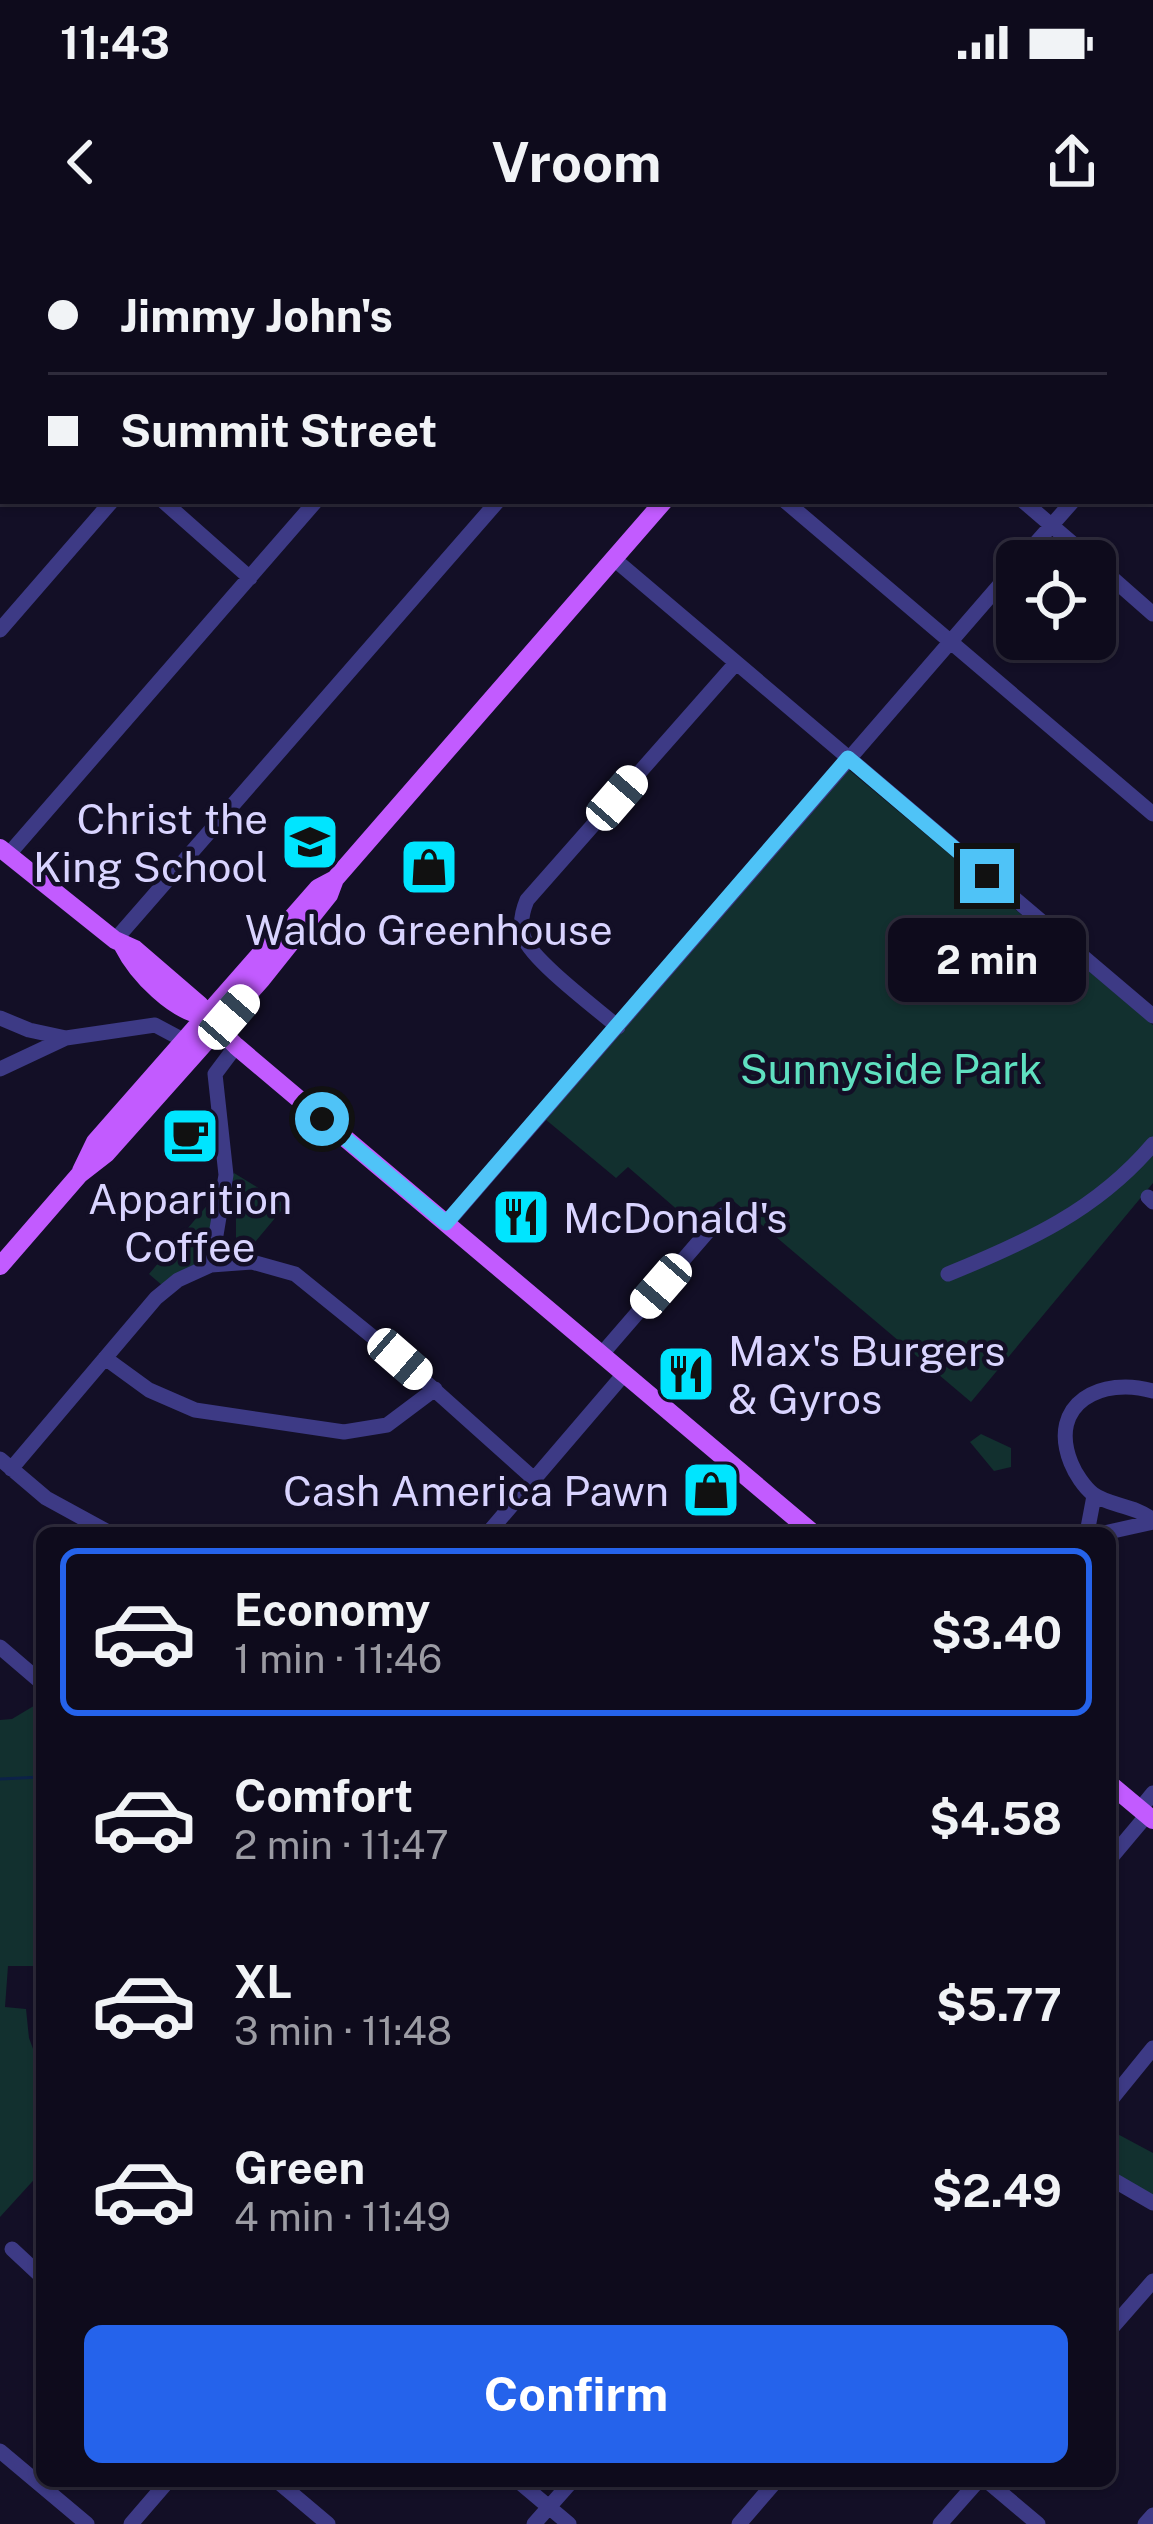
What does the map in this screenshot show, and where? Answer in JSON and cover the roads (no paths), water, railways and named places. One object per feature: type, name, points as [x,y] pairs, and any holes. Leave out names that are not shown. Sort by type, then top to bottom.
[{"type":"main road","points":[[0,1266],[79,1175],[106,1154],[318,888],[335,879],[661,504]]},
{"type":"main road","points":[[4,851],[118,943],[131,963],[189,1015],[212,1023],[806,1527]]},
{"type":"main road","points":[[79,1175],[94,1142],[185,1041],[212,1023]]},
{"type":"main road","points":[[1116,1788],[1148,1809]]},
{"type":"street","points":[[0,630],[109,504]]},
{"type":"street","points":[[166,504],[250,578]]},
{"type":"street","points":[[4,851],[313,504]]},
{"type":"street","points":[[118,943],[495,504]]},
{"type":"street","points":[[789,504],[1153,814]]},
{"type":"street","points":[[1027,504],[1069,540]]},
{"type":"street","points":[[1039,540],[1070,504]]},
{"type":"street","points":[[614,560],[1153,1016]]},
{"type":"street","points":[[1116,581],[1153,614]]},
{"type":"street","points":[[446,1223],[996,589]]},
{"type":"street","points":[[618,1027],[531,950],[522,922],[527,900],[736,663]]},
{"type":"street","points":[[0,1018],[67,1038]]},
{"type":"street","points":[[0,1070],[67,1038],[155,1025],[185,1041]]},
{"type":"street","points":[[137,1028],[159,1036],[170,1058]]},
{"type":"street","points":[[211,1265],[226,1175],[215,1074],[236,1046]]},
{"type":"street","points":[[948,1274],[1066,1221],[1104,1194],[1153,1144]]},
{"type":"street","points":[[602,1355],[722,1215]]},
{"type":"street","points":[[99,1527],[46,1498],[6,1464],[156,1298],[178,1280],[211,1265],[252,1262],[295,1274],[535,1479]]},
{"type":"street","points":[[105,1358],[149,1390],[195,1410],[344,1432],[388,1425],[435,1390]]},
{"type":"street","points":[[493,1527],[624,1374]]},
{"type":"street","points":[[1153,1390],[1106,1387],[1083,1398],[1071,1414],[1066,1448],[1075,1472],[1094,1496],[1135,1508],[1153,1521]]},
{"type":"street","points":[[1088,1527],[1094,1496]]},
{"type":"street","points":[[1116,1530],[1153,1521]]},
{"type":"street","points":[[0,1647],[36,1678]]},
{"type":"street","points":[[1116,1851],[1148,1809]]},
{"type":"street","points":[[1116,2094],[1153,2048]]},
{"type":"street","points":[[1116,2181],[1153,2203]]},
{"type":"street","points":[[12,2249],[36,2271]]},
{"type":"street","points":[[1116,2323],[1153,2281]]},
{"type":"street","points":[[0,2451],[36,2481]]},
{"type":"street","points":[[43,2487],[87,2524]]},
{"type":"street","points":[[131,2524],[163,2487]]},
{"type":"street","points":[[284,2487],[328,2524]]},
{"type":"street","points":[[525,2487],[569,2524]]},
{"type":"street","points":[[535,2524],[567,2487]]},
{"type":"street","points":[[739,2524],[771,2487]]},
{"type":"street","points":[[940,2524],[972,2487]]},
{"type":"street","points":[[994,2487],[1038,2524]]},
{"type":"street","points":[[1145,2524],[1153,2515]]},
{"type":"waterway","points":[[0,1779],[36,1777]]},
{"type":"place","name":"Christ the King School","points":[[310,842]]},
{"type":"place","name":"Waldo Greenhouse","points":[[429,867]]},
{"type":"place","name":"Apparition Coffee","points":[[190,1136]]},
{"type":"place","name":"McDonald's","points":[[521,1217]]},
{"type":"place","name":"Max's Burgers & Gyros","points":[[686,1374]]},
{"type":"place","name":"Cash America Pawn","points":[[711,1490]]},
{"type":"park label","name":"Sunnyside Park","points":[[891,1068]]}]
